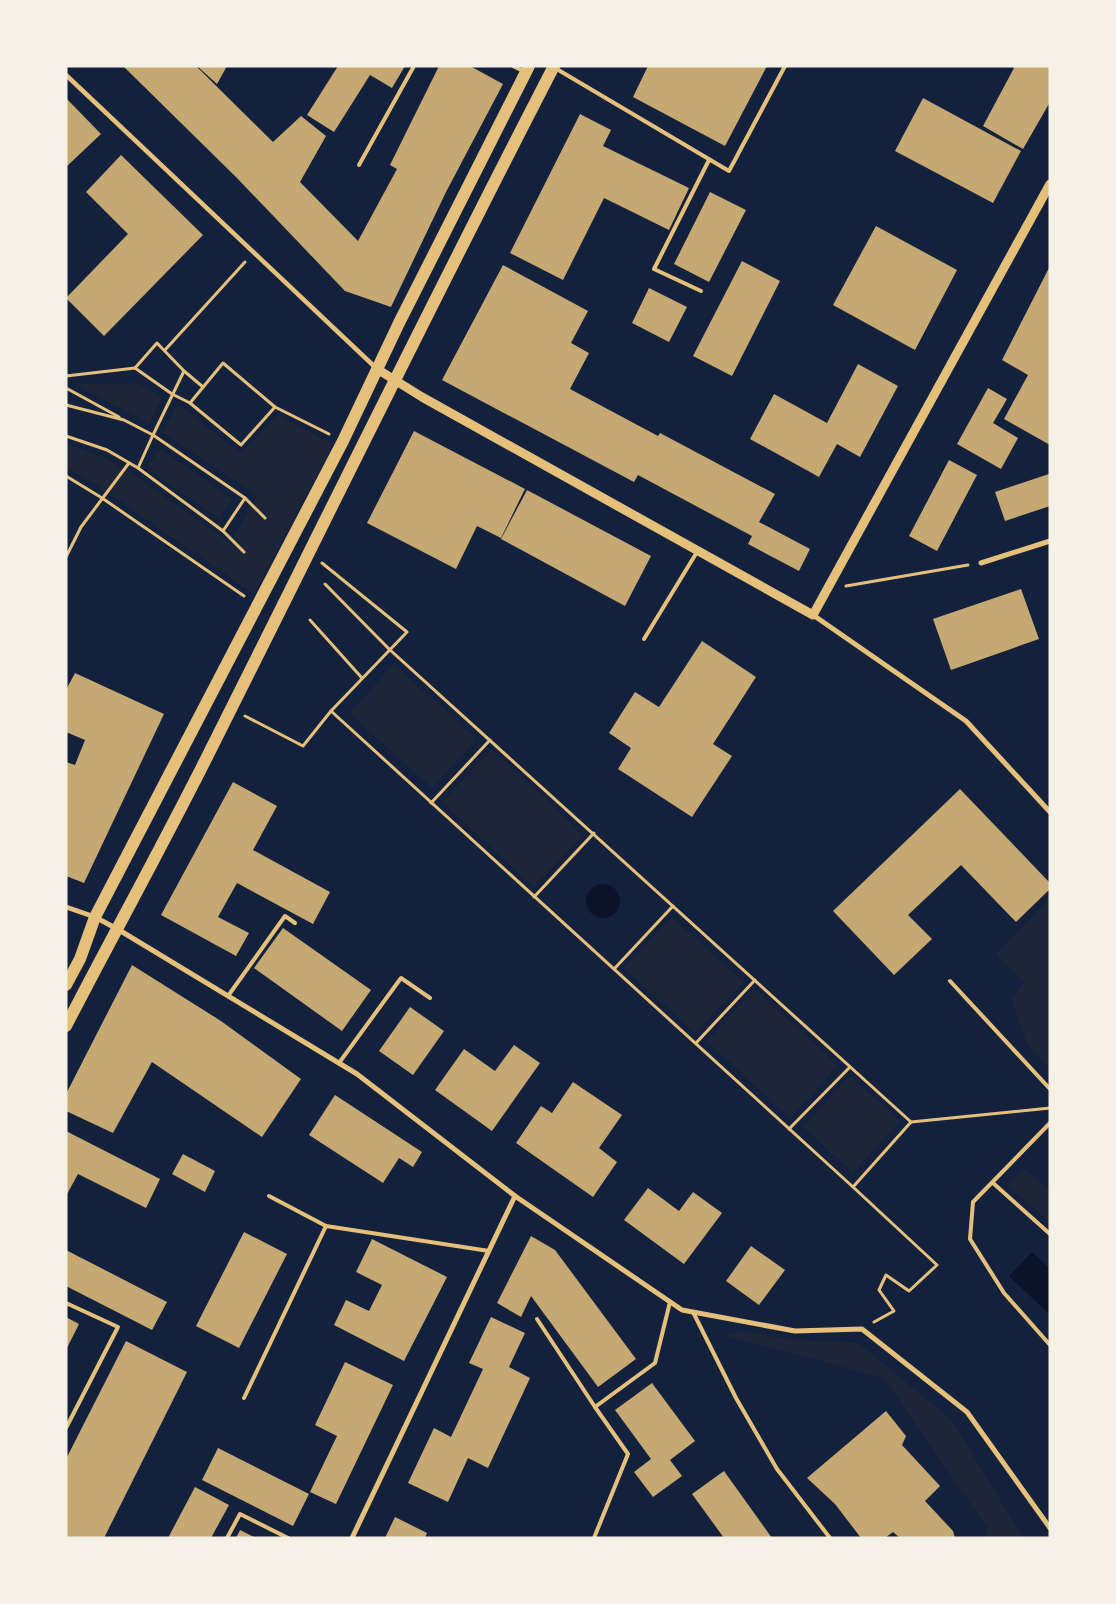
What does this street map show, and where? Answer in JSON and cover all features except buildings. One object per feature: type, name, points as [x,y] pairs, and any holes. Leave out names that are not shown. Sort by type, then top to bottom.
[{"type":"main road","points":[[66,1026],[119,930],[553,67]]},
{"type":"main road","points":[[66,985],[80,959],[95,917],[343,441],[527,69]]},
{"type":"street","points":[[66,75],[377,369],[812,615],[966,721],[1050,812]]},
{"type":"street","points":[[812,615],[1050,184]]},
{"type":"street","points":[[981,563],[1050,541]]},
{"type":"street","points":[[66,907],[95,917],[119,930],[357,1074],[515,1196],[682,1310],[795,1331],[862,1329],[967,1412],[1050,1528]]},
{"type":"street","points":[[352,1538],[515,1196]]},
{"type":"lane","points":[[359,165],[414,66]]},
{"type":"lane","points":[[513,66],[527,69]]},
{"type":"lane","points":[[553,67],[730,171],[785,66]]},
{"type":"lane","points":[[701,291],[654,269],[709,160]]},
{"type":"lane","points":[[644,639],[698,551]]},
{"type":"lane","points":[[228,996],[285,916],[295,923]]},
{"type":"lane","points":[[339,1063],[401,978],[430,998]]},
{"type":"lane","points":[[950,981],[1050,1089]]},
{"type":"lane","points":[[1050,1123],[973,1202],[970,1239],[1004,1293],[1050,1345]]},
{"type":"lane","points":[[993,1183],[1050,1234]]},
{"type":"lane","points":[[269,1196],[326,1226],[489,1251]]},
{"type":"lane","points":[[244,1398],[326,1226]]},
{"type":"lane","points":[[595,1407],[655,1363],[670,1302]]},
{"type":"lane","points":[[66,1303],[118,1327],[66,1428]]},
{"type":"lane","points":[[693,1312],[736,1398],[777,1469],[830,1538]]},
{"type":"lane","points":[[538,1319],[628,1454],[594,1538]]},
{"type":"lane","points":[[227,1538],[240,1514],[288,1538]]},
{"type":"path","points":[[165,350],[254,253]]},
{"type":"path","points":[[135,368],[157,343],[203,388]]},
{"type":"path","points":[[190,402],[223,363],[275,407],[316,426]]},
{"type":"path","points":[[66,376],[135,368],[172,394],[190,402],[241,445],[275,407]]},
{"type":"path","points":[[138,468],[184,371]]},
{"type":"path","points":[[66,388],[153,435],[245,498],[265,518]]},
{"type":"path","points":[[66,405],[124,420]]},
{"type":"path","points":[[66,436],[107,450],[138,468],[223,531],[244,552]]},
{"type":"path","points":[[66,557],[81,527],[128,463]]},
{"type":"path","points":[[66,476],[102,498],[257,604]]},
{"type":"path","points":[[223,531],[245,498]]},
{"type":"path","points":[[231,708],[303,746],[330,711],[407,632],[310,553]]},
{"type":"path","points":[[827,590],[981,563]]},
{"type":"path","points":[[325,584],[389,649],[911,1122]]},
{"type":"path","points":[[310,620],[362,678]]},
{"type":"path","points":[[330,711],[534,897],[615,968],[937,1265],[909,1291],[886,1275],[879,1290],[894,1311],[862,1329]]},
{"type":"path","points":[[431,803],[490,740]]},
{"type":"path","points":[[534,897],[594,834]]},
{"type":"path","points":[[615,968],[673,906]]},
{"type":"path","points":[[696,1043],[755,980]]},
{"type":"path","points":[[789,1129],[850,1067]]},
{"type":"path","points":[[852,1186],[911,1122],[1050,1108]]},
{"type":"shaded area","points":[[138,383],[162,397],[150,423],[74,384]]},
{"type":"shaded area","points":[[177,404],[241,454],[277,415],[333,444],[254,594],[94,483],[66,468],[66,443],[102,457],[131,473],[230,543],[258,495],[163,433]]},
{"type":"shaded area","points":[[160,449],[232,499],[219,518],[146,468]]},
{"type":"shaded area","points":[[394,664],[476,739],[432,788],[350,713]]},
{"type":"shaded area","points":[[492,749],[583,835],[534,887],[442,802]]},
{"type":"shaded area","points":[[603,884],[610,885],[615,889],[619,894],[619,908],[615,913],[610,917],[603,918],[596,917],[591,913],[587,908],[586,901],[587,894],[591,889],[596,885]]},
{"type":"shaded area","points":[[1050,897],[1050,1069],[1027,1043],[1011,999],[1024,982],[996,954]]},
{"type":"shaded area","points":[[672,917],[743,982],[695,1033],[624,968]]},
{"type":"shaded area","points":[[754,989],[838,1065],[790,1118],[707,1041]]},
{"type":"shaded area","points":[[850,1076],[900,1121],[853,1172],[803,1127]]},
{"type":"shaded area","points":[[1024,1168],[1050,1192],[1050,1223],[1008,1185]]},
{"type":"shaded area","points":[[1032,1252],[1050,1269],[1050,1315],[1009,1276]]},
{"type":"shaded area","points":[[741,1331],[790,1340],[858,1343],[951,1419],[1023,1538],[985,1538],[988,1529],[884,1378],[727,1336]]}]
